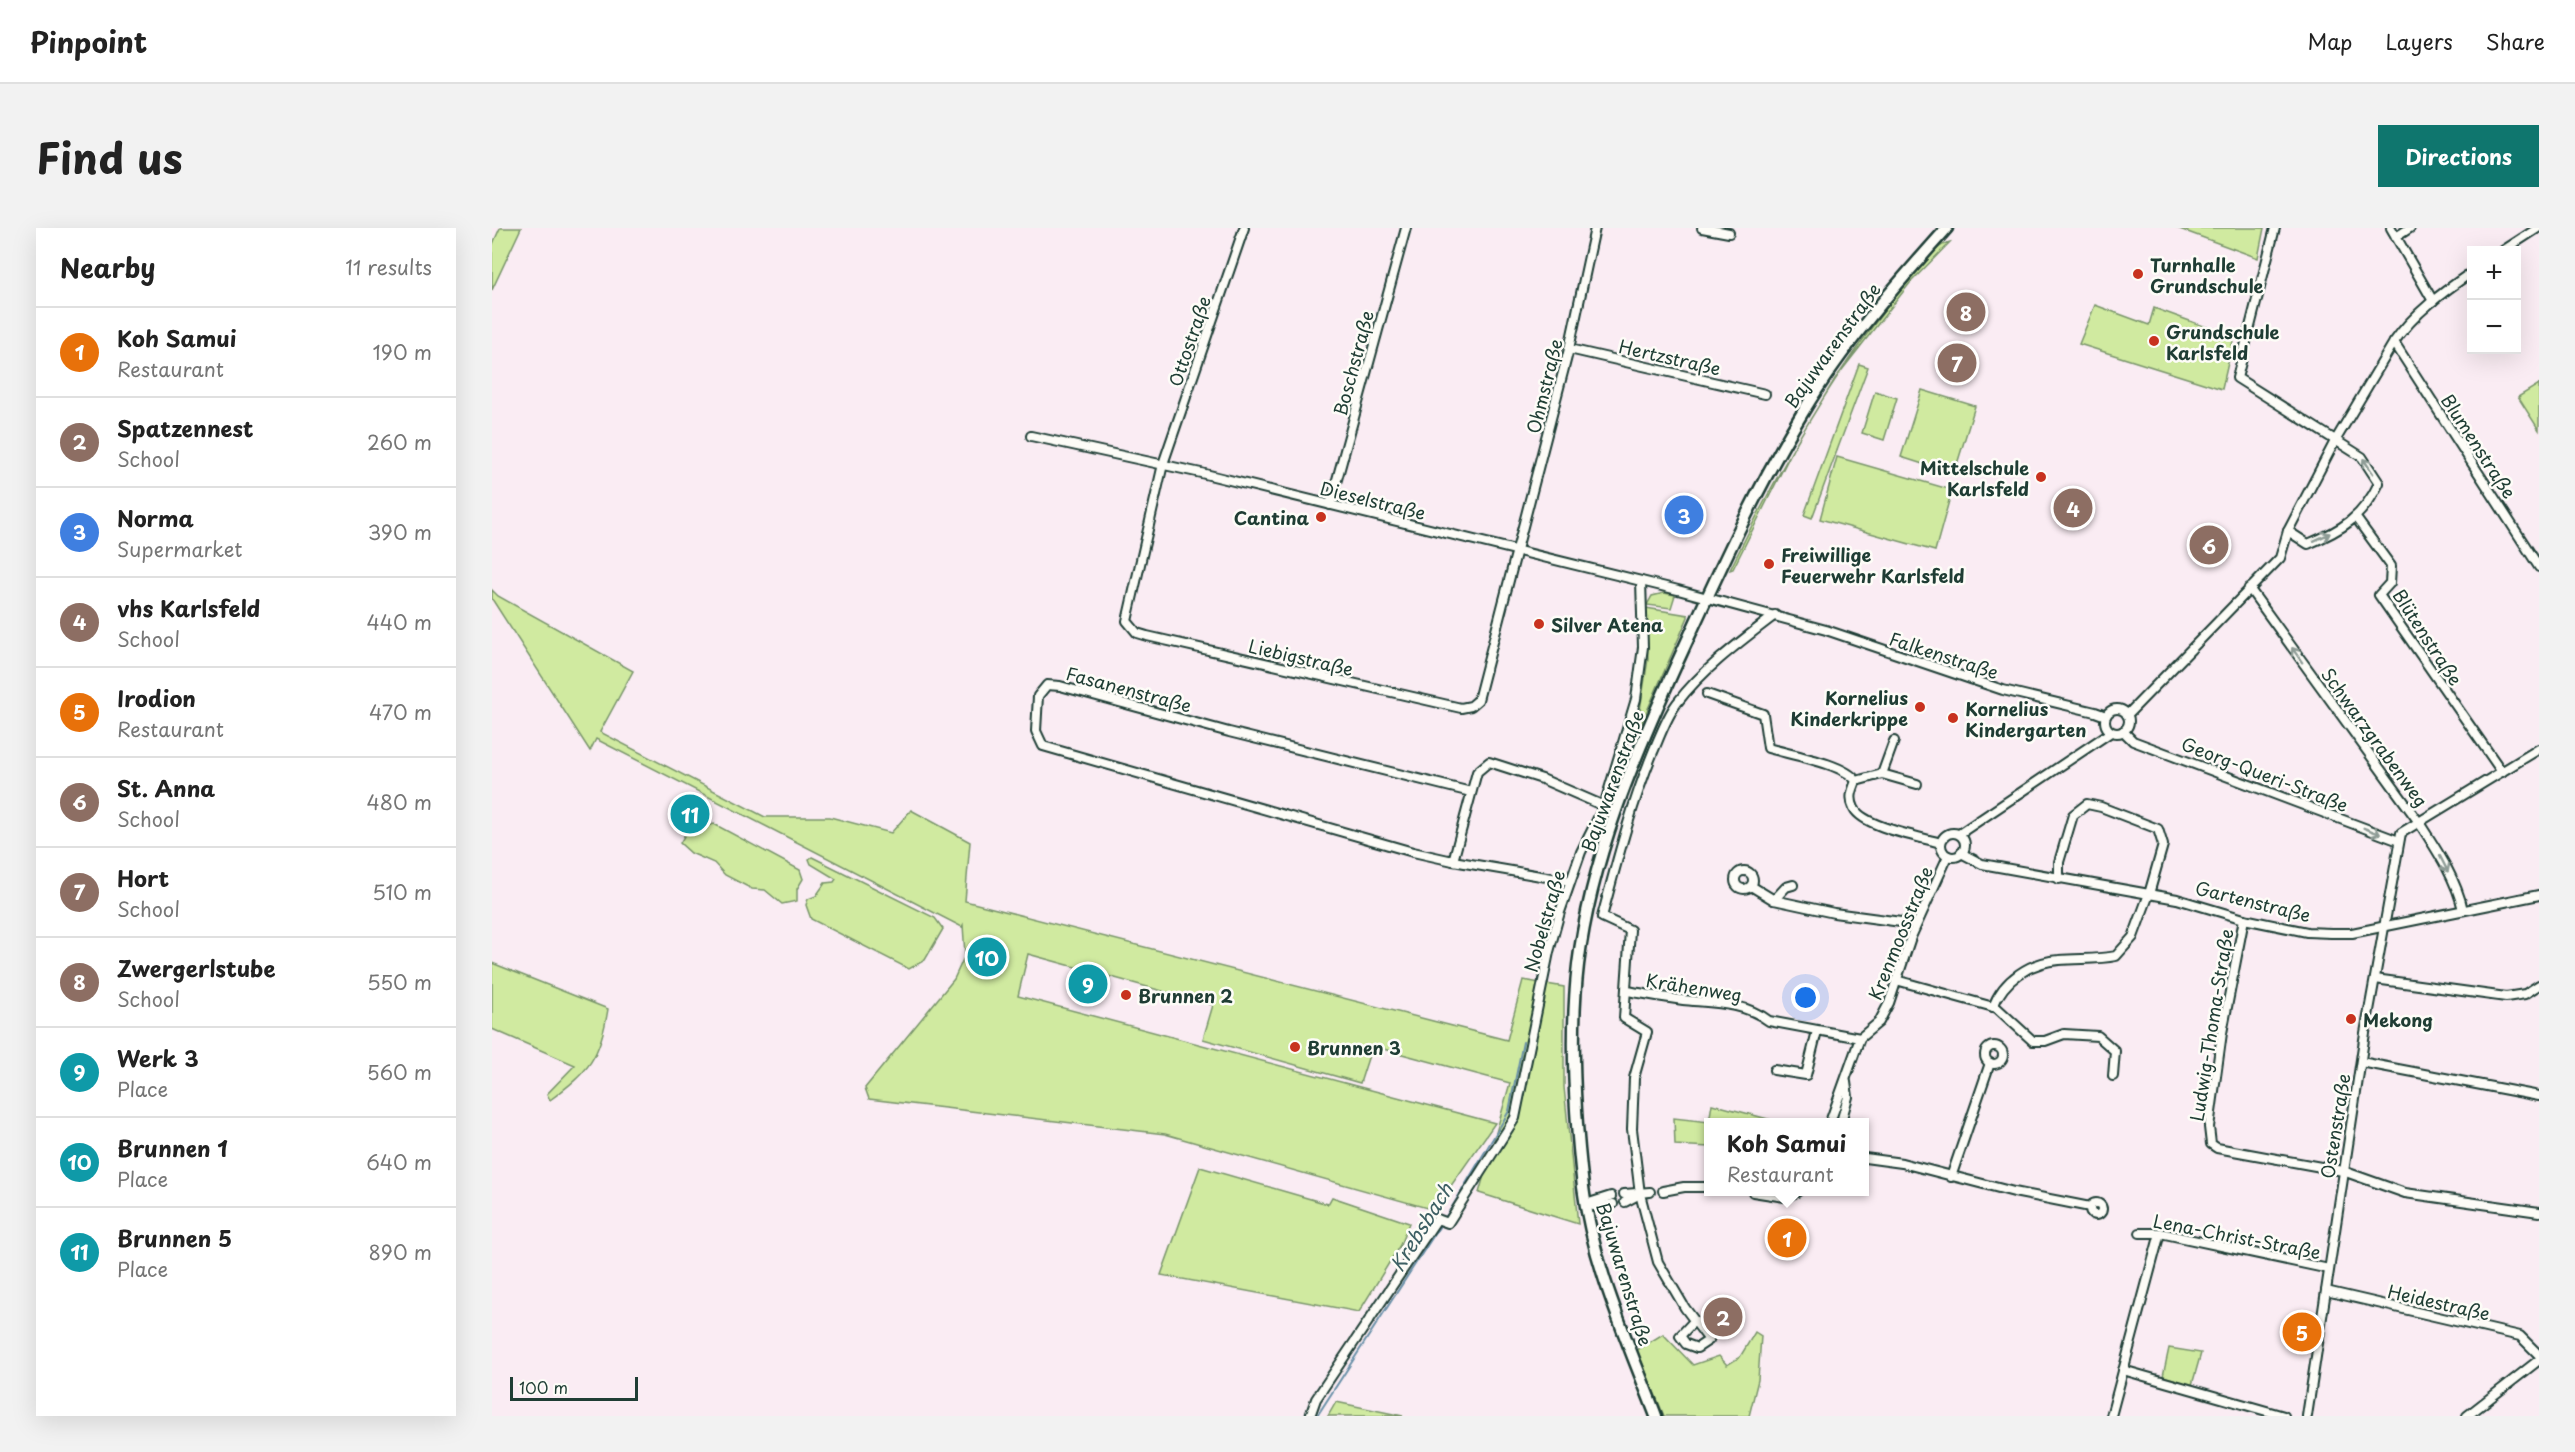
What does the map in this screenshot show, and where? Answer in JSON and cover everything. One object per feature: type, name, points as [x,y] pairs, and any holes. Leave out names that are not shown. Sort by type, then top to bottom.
[{"type":"main road","name":"Bajuwarenstraße","points":[[1656,1416],[1609,1290],[1586,1204],[1578,1138],[1574,1062],[1578,967],[1592,887],[1614,816],[1639,749],[1743,520],[1803,412],[1843,351],[1881,302],[1947,228]]},
{"type":"street","name":"Ottostraße","points":[[1163,464],[1244,228]]},
{"type":"street","name":"Boschstraße","points":[[1330,506],[1406,228]]},
{"type":"street","name":"Ohmstraße","points":[[1517,550],[1569,349],[1595,228]]},
{"type":"street","points":[[1702,228],[1729,233]]},
{"type":"street","points":[[2275,228],[2237,378],[2362,457],[2379,483],[2370,502],[2356,518],[2328,535],[2308,544],[2288,531]]},
{"type":"street","points":[[2391,228],[2433,301]]},
{"type":"street","points":[[2396,237],[2410,228]]},
{"type":"street","points":[[2511,246],[2537,230]]},
{"type":"street","points":[[2127,715],[2280,558],[2288,531],[2335,441],[2394,342],[2401,332],[2433,301],[2467,276]]},
{"type":"street","name":"Blumenstraße","points":[[2394,342],[2539,567]]},
{"type":"street","name":"Hertzstraße","points":[[1569,349],[1765,393]]},
{"type":"street","name":"Dieselstraße","points":[[1031,436],[1163,464],[1707,598]]},
{"type":"street","name":"Liebigstraße","points":[[1163,464],[1127,621],[1137,633],[1147,636],[1419,699],[1461,708],[1471,706],[1478,700],[1517,550]]},
{"type":"street","name":"Blütenstraße","points":[[2356,518],[2391,566],[2390,583],[2379,595],[2502,772]]},
{"type":"street","name":"Nobelstraße","points":[[1310,1416],[1316,1399],[1437,1219],[1448,1223],[1515,1118],[1549,952],[1570,880],[1604,806],[1630,724],[1641,674],[1643,647],[1641,580]]},
{"type":"street","name":"Schwarzgrabenweg","points":[[2249,588],[2418,821],[2441,857],[2460,897],[2463,910]]},
{"type":"street","name":"Falkenstraße","points":[[1707,598],[1826,630],[2003,690],[2106,716]]},
{"type":"street","points":[[1775,615],[1737,644],[1700,691],[1763,714],[1768,748],[1836,767],[1850,773],[1856,781]]},
{"type":"street","name":"Fasanenstraße","points":[[1472,792],[1229,732],[1060,686],[1047,684],[1038,696],[1036,731],[1043,746],[1453,861],[1570,880]]},
{"type":"street","name":"Krähenweg","points":[[1640,1194],[1632,1129],[1634,1078],[1647,1032],[1624,1018],[1630,930],[1602,917],[1624,830],[1641,782],[1667,721],[1677,703],[1700,691]]},
{"type":"street","points":[[2111,732],[2105,723],[2106,716],[2116,710],[2127,715]]},
{"type":"street","points":[[1959,834],[1965,843],[1961,853],[1955,856],[1948,855],[1942,850],[1941,843],[1948,834],[1959,834],[2111,732],[2123,731],[2129,723],[2127,715]]},
{"type":"street","name":"Georg-Queri-Straße","points":[[2123,731],[2133,741],[2399,841]]},
{"type":"street","points":[[1882,774],[1894,741]]},
{"type":"street","points":[[2399,841],[2401,833],[2418,821],[2539,749]]},
{"type":"street","points":[[1453,861],[1477,772],[1489,762],[1542,779],[1604,806]]},
{"type":"street","points":[[1856,781],[1882,774],[1917,784]]},
{"type":"street","points":[[1856,781],[1851,796],[1854,809],[1866,820],[1941,843]]},
{"type":"street","points":[[1994,1007],[1999,991],[2021,972],[2057,960],[2116,956],[2133,937],[2149,894],[2163,845],[2158,829],[2101,807],[2087,804],[2073,815],[2059,862],[2059,879]]},
{"type":"street","name":"Ostenstraße","points":[[2307,1416],[2343,1171],[2399,841]]},
{"type":"street","name":"Gartenstraße","points":[[1961,853],[1982,864],[2196,903],[2244,919],[2307,932],[2352,933],[2539,895]]},
{"type":"street","name":"Krenmoosstraße","points":[[1831,1118],[1860,1038],[1879,1022],[1889,1004],[1916,924],[1948,855]]},
{"type":"street","points":[[1774,900],[1786,887],[1793,885]]},
{"type":"street","points":[[1751,886],[1774,900],[1834,913],[1916,924]]},
{"type":"street","name":"Ludwig-Thoma-Straße","points":[[2244,919],[2222,1033],[2209,1127],[2211,1144],[2217,1148],[2343,1171]]},
{"type":"street","points":[[2375,979],[2506,997],[2525,994],[2539,985]]},
{"type":"street","points":[[1896,980],[1994,1007],[2033,1041],[2045,1041],[2064,1035],[2098,1036],[2115,1051],[2113,1076]]},
{"type":"street","name":"Krähenweg","points":[[1627,991],[1682,1000],[1720,1002],[1758,1013],[1769,1021],[1860,1038]]},
{"type":"street","points":[[1774,1070],[1806,1075],[1817,1031]]},
{"type":"street","points":[[2361,1062],[2539,1096]]},
{"type":"street","points":[[1952,1177],[1990,1063]]},
{"type":"street","name":"Krenmoosstraße","points":[[1841,1118],[1848,1097],[1846,1082]]},
{"type":"street","points":[[1869,1159],[1902,1163],[1952,1177],[2090,1207]]},
{"type":"street","points":[[2343,1171],[2405,1193],[2539,1212]]},
{"type":"street","points":[[1662,1191],[1684,1186],[1704,1187]]},
{"type":"street","points":[[1624,1198],[1650,1192]]},
{"type":"street","points":[[1640,1194],[1658,1262],[1694,1321]]},
{"type":"street","points":[[1586,1204],[1598,1207],[1612,1200]]},
{"type":"street","name":"Lena-Christ-Straße","points":[[2140,1233],[2160,1233],[2329,1269]]},
{"type":"street","points":[[2111,1416],[2160,1233]]},
{"type":"street","name":"Heidestraße","points":[[2326,1291],[2520,1336],[2539,1354]]},
{"type":"street","points":[[2467,1416],[2539,1360]]},
{"type":"street","points":[[2123,1370],[2284,1416]]},
{"type":"green space","points":[[500,228],[521,228],[492,290],[492,246]]},
{"type":"green space","points":[[2177,228],[2264,228],[2258,258]]},
{"type":"green space","points":[[1950,242],[1910,283],[1841,371],[1923,263],[1939,247]]},
{"type":"green space","points":[[2095,305],[2149,325],[2154,308],[2234,337],[2222,389],[2079,344]]},
{"type":"green space","points":[[1859,364],[1868,367],[1812,518],[1804,515]]},
{"type":"green space","points":[[2539,384],[2539,430],[2518,397]]},
{"type":"green space","points":[[1922,390],[1975,406],[1954,474],[1901,457]]},
{"type":"green space","points":[[1875,391],[1897,398],[1884,440],[1862,433]]},
{"type":"green space","points":[[1793,450],[1733,569],[1730,570],[1769,493]]},
{"type":"green space","points":[[1837,457],[1952,490],[1935,551],[1820,519]]},
{"type":"green space","points":[[492,590],[498,596],[633,671],[600,732],[765,817],[830,817],[891,833],[911,810],[970,842],[965,901],[1507,1040],[1523,980],[1564,987],[1564,1087],[1578,1224],[1479,1193],[1510,1083],[1372,1046],[1360,1083],[1203,1039],[1213,1005],[1028,954],[1018,996],[1495,1123],[1434,1210],[1165,1134],[869,1099],[865,1088],[954,979],[965,955],[963,925],[962,927],[596,739],[590,751],[492,599]]},
{"type":"green space","points":[[1664,593],[1675,595],[1671,608],[1647,605],[1652,596]]},
{"type":"green space","points":[[1646,608],[1688,615],[1688,617],[1636,736],[1648,659]]},
{"type":"green space","points":[[714,824],[800,870],[803,879],[797,889],[797,901],[782,904],[765,890],[752,889],[725,875],[714,863],[691,853],[680,843],[690,826]]},
{"type":"green space","points":[[812,857],[935,918],[943,929],[925,960],[909,969],[811,919],[806,905],[808,899],[816,896],[825,883],[834,882],[836,879],[811,864],[809,859]]},
{"type":"green space","points":[[492,963],[608,1009],[601,1040],[591,1062],[574,1081],[550,1100],[547,1094],[575,1065],[492,1029]]},
{"type":"green space","points":[[1712,1104],[1764,1118],[1710,1118]]},
{"type":"green space","points":[[1674,1118],[1704,1121],[1704,1147],[1675,1145]]},
{"type":"green space","points":[[1200,1167],[1328,1204],[1332,1197],[1409,1223],[1400,1245],[1359,1312],[1161,1275]]},
{"type":"green space","points":[[1755,1332],[1761,1336],[1758,1380],[1749,1416],[1664,1416],[1637,1350],[1663,1334],[1693,1365],[1719,1356],[1727,1365],[1740,1357]]},
{"type":"green space","points":[[2169,1348],[2201,1353],[2192,1385],[2163,1376]]},
{"type":"green space","points":[[1336,1402],[1403,1416],[1328,1416]]},
{"type":"waterway","name":"Krebsbach","points":[[1317,1416],[1452,1207],[1509,1111],[1523,1042]]},
{"type":"place","name":"Turnhalle Grundschule","points":[[2138,274]]},
{"type":"place","name":"Zwergerlstube","points":[[1966,312]]},
{"type":"place","name":"Grundschule Karlsfeld","points":[[2154,341]]},
{"type":"place","name":"Hort","points":[[1957,363]]},
{"type":"place","name":"Mittelschule Karlsfeld","points":[[2041,477]]},
{"type":"place","name":"vhs Karlsfeld","points":[[2073,508]]},
{"type":"place","name":"Norma","points":[[1684,515]]},
{"type":"place","name":"Cantina","points":[[1321,517]]},
{"type":"place","name":"St. Anna","points":[[2209,545]]},
{"type":"place","name":"Freiwillige Feuerwehr Karlsfeld","points":[[1769,564]]},
{"type":"place","name":"Silver Atena","points":[[1539,624]]},
{"type":"place","name":"Kornelius Kinderkrippe","points":[[1920,707]]},
{"type":"place","name":"Kornelius Kindergarten","points":[[1953,718]]},
{"type":"place","name":"Brunnen 5","points":[[690,814]]},
{"type":"place","name":"Brunnen 1","points":[[987,957]]},
{"type":"place","name":"Werk 3","points":[[1088,984]]},
{"type":"place","name":"Brunnen 2","points":[[1126,995]]},
{"type":"place","name":"Mekong","points":[[2351,1019]]},
{"type":"place","name":"Brunnen 3","points":[[1295,1047]]},
{"type":"place","name":"Koh Samui","points":[[1787,1238]]},
{"type":"place","name":"Spatzennest","points":[[1723,1317]]},
{"type":"place","name":"Irodion","points":[[2302,1332]]}]
